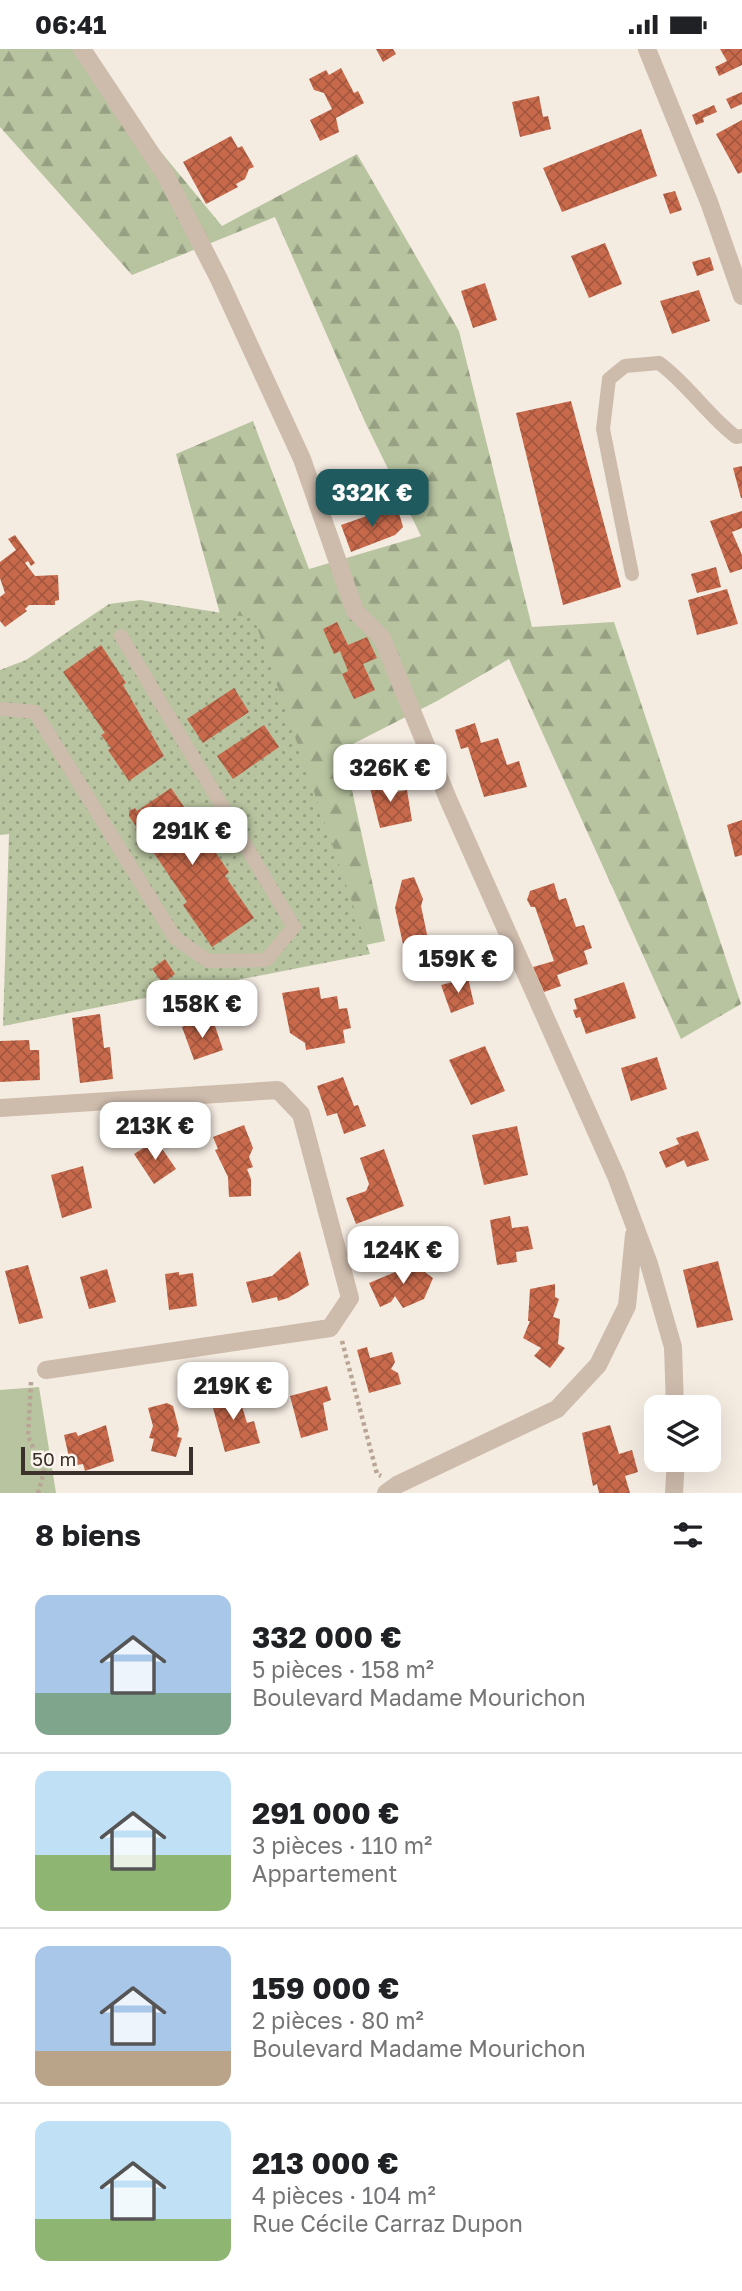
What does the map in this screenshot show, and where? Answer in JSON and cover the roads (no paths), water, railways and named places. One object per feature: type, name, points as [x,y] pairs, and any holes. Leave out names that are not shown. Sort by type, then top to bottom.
[{"type":"street","points":[[82,49],[219,279],[302,459],[355,611],[382,638],[513,961],[632,1219],[673,1347],[675,1395]]},
{"type":"street","points":[[647,49],[709,202],[742,296]]},
{"type":"street","points":[[0,1108],[278,1090],[300,1114],[350,1298],[330,1328],[46,1370]]},
{"type":"street","points":[[392,1489],[556,1409],[598,1365],[627,1306],[635,1242],[632,1219]]},
{"type":"street","points":[[674,1493],[675,1472]]},
{"type":"lane","points":[[632,574],[603,429],[609,379],[625,366],[659,363],[680,378],[710,417],[736,437],[742,436]]},
{"type":"lane","points":[[0,709],[35,712],[175,938],[208,961],[266,960],[294,927],[121,636]]}]
